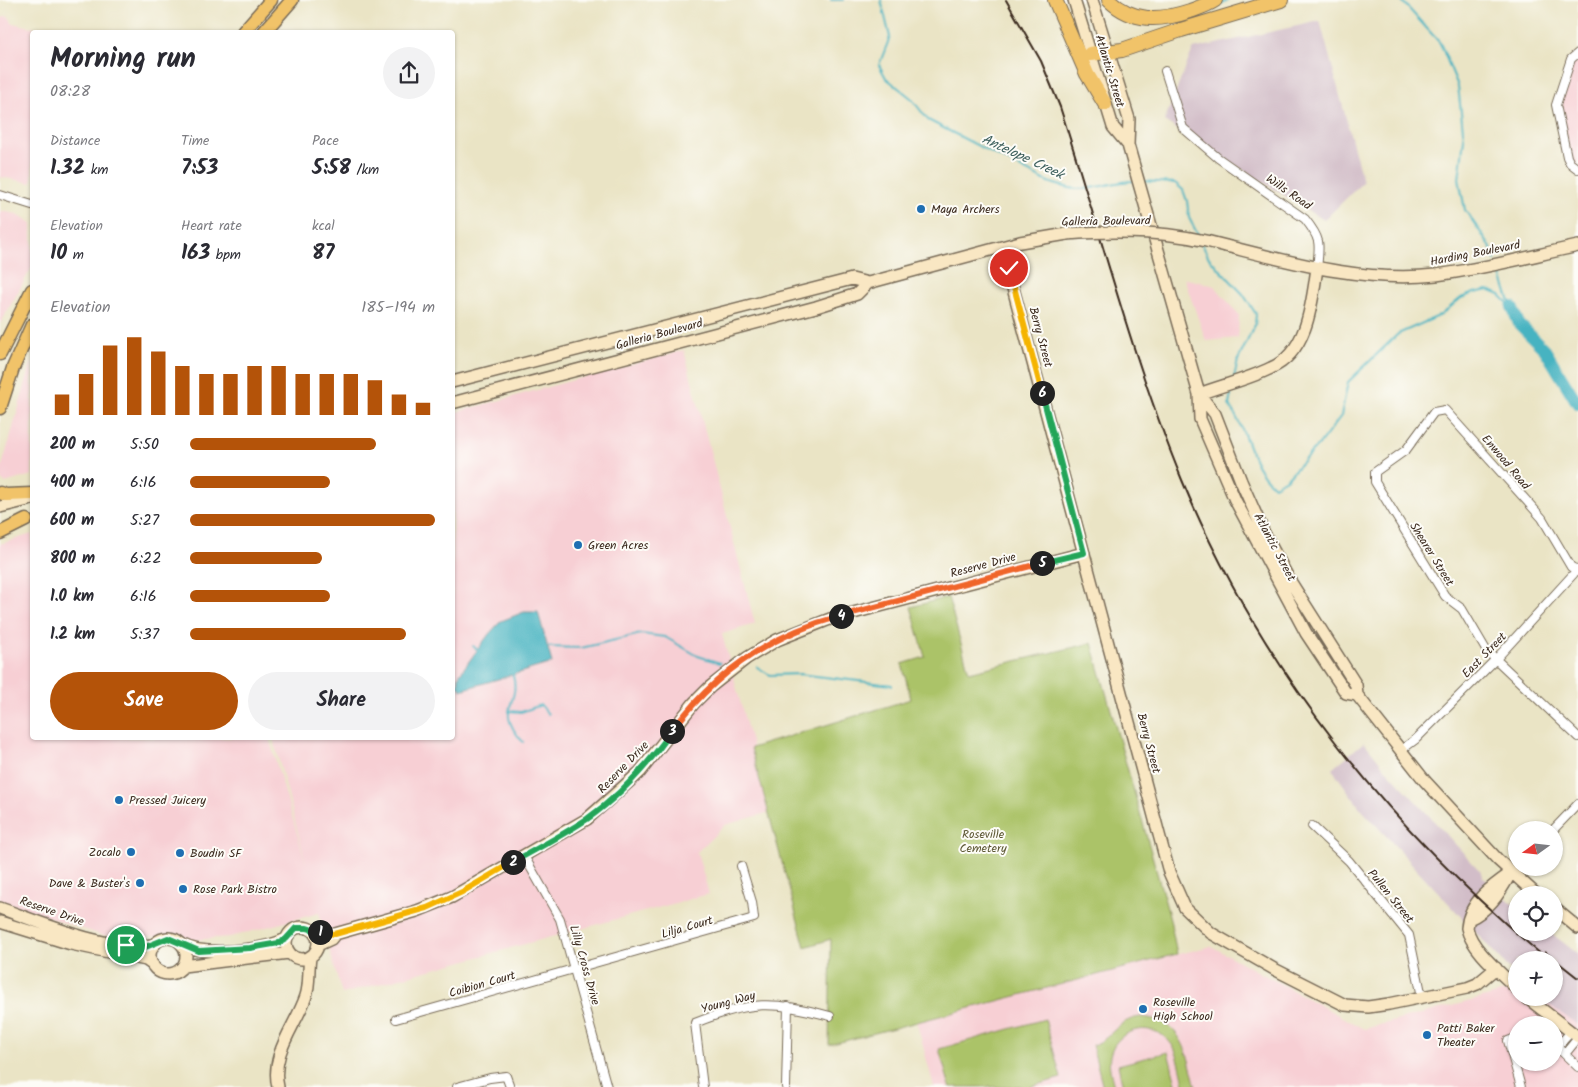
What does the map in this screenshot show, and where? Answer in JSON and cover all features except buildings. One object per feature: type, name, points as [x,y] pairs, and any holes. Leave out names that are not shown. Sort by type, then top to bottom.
[{"type":"highway","points":[[1055,0],[1087,74],[1105,104]]},
{"type":"highway","points":[[1109,0],[1123,12],[1152,19],[1178,15],[1215,0]]},
{"type":"highway","points":[[1090,54],[1122,50],[1281,0]]},
{"type":"main road","points":[[245,30],[271,0]]},
{"type":"main road","points":[[266,30],[292,0]]},
{"type":"main road","name":"Atlantic Street","points":[[1074,0],[1113,127],[1128,145]]},
{"type":"main road","name":"Atlantic Street","points":[[1092,0],[1128,119],[1128,145],[1199,394],[1200,419],[1235,500],[1306,633],[1346,694],[1357,695]]},
{"type":"main road","name":"Galleria Boulevard","points":[[455,381],[852,279],[868,283],[1002,247],[1067,234],[1136,232],[1201,239],[1317,268]]},
{"type":"main road","name":"Harding Boulevard","points":[[1317,268],[1404,276],[1435,275],[1478,268],[1578,246]]},
{"type":"main road","name":"Berry Street","points":[[1002,247],[1169,872],[1186,908],[1211,933],[1345,1006],[1368,1007],[1467,988],[1482,981],[1496,968]]},
{"type":"main road","name":"Wills Road","points":[[1199,394],[1272,368],[1282,362],[1297,345],[1305,327],[1317,268]]},
{"type":"main road","name":"Galleria Boulevard","points":[[455,402],[816,307],[858,294],[868,283]]},
{"type":"main road","points":[[0,354],[30,294]]},
{"type":"main road","points":[[0,408],[13,368],[30,330]]},
{"type":"main road","name":"Atlantic Street","points":[[1199,394],[1215,414],[1264,533],[1315,624],[1356,685],[1357,695],[1400,751],[1451,811],[1508,864]]},
{"type":"main road","points":[[0,493],[6,495],[30,494]]},
{"type":"main road","points":[[0,507],[30,499]]},
{"type":"main road","points":[[0,527],[29,519]]},
{"type":"main road","points":[[0,533],[29,519]]},
{"type":"main road","points":[[1260,550],[1270,557],[1304,618],[1308,622],[1315,624]]},
{"type":"main road","name":"Reserve Drive","points":[[312,930],[335,934],[427,908],[467,889],[576,826],[605,805],[640,772],[706,691],[736,665],[766,646],[797,630],[830,619],[1084,553]]},
{"type":"main road","points":[[1508,875],[1484,894],[1469,919],[1467,928],[1472,940],[1508,980]]},
{"type":"main road","name":"Atlantic Street","points":[[1520,876],[1529,886]]},
{"type":"main road","name":"Reserve Drive","points":[[0,908],[102,942],[143,948],[155,944]]},
{"type":"main road","points":[[1563,916],[1578,928]]},
{"type":"main road","name":"Reserve Drive","points":[[0,922],[80,946],[146,960],[153,965]]},
{"type":"main road","points":[[181,944],[186,955],[183,966],[179,970],[167,974],[162,973],[153,965],[150,954],[155,944],[168,938],[199,951],[212,951],[250,948],[279,943],[286,939],[296,928],[312,930],[318,939],[317,950],[305,959]]},
{"type":"main road","name":"Reserve Drive","points":[[318,945],[331,939],[335,934]]},
{"type":"main road","points":[[286,939],[289,954]]},
{"type":"main road","points":[[183,966],[289,954],[305,959]]},
{"type":"main road","points":[[278,1087],[276,1073],[278,1057],[304,1000],[308,973],[305,959]]},
{"type":"main road","points":[[1537,1006],[1576,1036]]},
{"type":"street","points":[[1578,53],[1571,59],[1556,105],[1570,163],[1578,169]]},
{"type":"street","name":"Wills Road","points":[[1165,71],[1183,128],[1226,164],[1305,219],[1315,232],[1320,244],[1317,268]]},
{"type":"street","points":[[0,195],[30,204]]},
{"type":"street","name":"Enwood Road","points":[[1411,444],[1434,412],[1440,410],[1449,413],[1528,506],[1542,518],[1571,567],[1578,569]]},
{"type":"street","name":"Shearer Street","points":[[1411,444],[1378,468],[1373,476],[1374,482],[1445,596],[1459,606],[1486,650],[1578,737]]},
{"type":"street","name":"East Street","points":[[1400,751],[1416,739],[1496,659],[1578,569]]},
{"type":"street","points":[[1562,821],[1578,804]]},
{"type":"street","name":"Pullen Street","points":[[1312,826],[1349,862],[1409,935],[1422,997]]},
{"type":"street","name":"Lilly Cross Drive","points":[[524,856],[560,919],[607,1087]]},
{"type":"street","name":"Lilja Court","points":[[574,970],[754,918],[752,902],[742,866]]},
{"type":"street","name":"Coibion Court","points":[[396,1020],[574,970]]},
{"type":"street","name":"Young Way","points":[[703,1087],[695,1023],[758,1004],[788,1006],[830,1016]]},
{"type":"street","points":[[786,1087],[788,1006]]},
{"type":"street","points":[[1563,1042],[1576,1036]]},
{"type":"street","points":[[1576,1036],[1565,1054],[1578,1067]]},
{"type":"street","points":[[1516,1071],[1521,1087]]},
{"type":"street","points":[[457,1087],[490,1078],[506,1076],[510,1087]]},
{"type":"shaded area","points":[[6,16],[10,18],[12,23],[45,30],[30,30],[30,183],[0,177],[0,19]]},
{"type":"shaded area","points":[[1320,21],[1363,182],[1324,220],[1164,121],[1193,49]]},
{"type":"shaded area","points":[[1578,54],[1578,170],[1573,169],[1558,100],[1570,62]]},
{"type":"shaded area","points":[[0,211],[17,214],[30,222],[30,271],[0,324]]},
{"type":"shaded area","points":[[1184,278],[1215,286],[1239,315],[1238,338],[1206,341]]},
{"type":"shaded area","points":[[684,350],[755,624],[722,634],[770,812],[725,825],[697,852],[709,894],[342,994],[319,913],[230,937],[193,940],[151,936],[139,939],[101,935],[0,901],[0,544],[30,535],[30,740],[270,740],[307,867],[274,740],[455,740],[455,412]]},
{"type":"shaded area","points":[[30,368],[30,476],[5,483],[1,480],[0,473]]},
{"type":"shaded area","points":[[1364,742],[1385,768],[1481,872],[1482,876],[1508,900],[1508,941],[1561,941],[1578,954],[1578,1025],[1551,1006],[1563,1006],[1563,951],[1508,951],[1508,967],[1361,809],[1332,769]]},
{"type":"shaded area","name":"Roseville High School","points":[[1211,946],[1364,1029],[1508,991],[1508,1006],[1556,1006],[1578,1023],[1578,1087],[934,1087],[916,1020]]},
{"type":"green space","name":"Roseville Cemetery","points":[[948,597],[969,672],[1092,643],[1170,919],[1177,954],[829,1045],[831,939],[805,947],[751,748],[911,699],[902,664],[925,657],[911,607]]},
{"type":"green space","points":[[1140,1017],[1154,1019],[1166,1024],[1174,1031],[1186,1050],[1196,1087],[1185,1087],[1175,1050],[1168,1040],[1152,1030],[1143,1029],[1126,1034],[1113,1047],[1110,1056],[1110,1072],[1114,1087],[1103,1087],[1092,1045],[1099,1043],[1124,1022]]},
{"type":"green space","points":[[1045,1019],[1061,1078],[1029,1087],[950,1087],[939,1049]]},
{"type":"green space","points":[[1168,1052],[1177,1087],[1123,1087],[1118,1065]]},
{"type":"water","points":[[524,612],[538,612],[552,663],[461,690],[458,684],[459,675],[489,634],[501,621]]},
{"type":"waterway","name":"Antelope Creek","points":[[831,0],[843,0]]},
{"type":"waterway","name":"Antelope Creek","points":[[881,0],[890,37],[879,65],[886,78],[911,98],[928,120],[1048,182],[1061,186],[1083,189],[1134,181]]},
{"type":"waterway","points":[[1208,12],[1228,0]]},
{"type":"waterway","points":[[1401,0],[1440,43],[1458,86],[1464,139],[1459,179],[1465,210],[1490,246],[1495,260]]},
{"type":"waterway","name":"Antelope Creek","points":[[1142,181],[1175,183],[1183,190],[1187,201],[1189,218],[1198,235]]},
{"type":"waterway","name":"Antelope Creek","points":[[1202,244],[1209,258],[1243,294],[1256,314],[1255,325],[1238,360],[1234,378]]},
{"type":"waterway","points":[[1499,269],[1511,305]]},
{"type":"waterway","name":"Antelope Creek","points":[[1232,388],[1229,405],[1241,425],[1259,468],[1274,486],[1286,479],[1322,441],[1341,416],[1348,382],[1398,334],[1441,315],[1461,298],[1474,293],[1488,290],[1500,295],[1512,307]]},
{"type":"waterway","points":[[1512,307],[1519,324],[1545,350],[1578,404]]},
{"type":"waterway","points":[[549,647],[581,648],[641,634],[665,637],[698,656],[720,663]]},
{"type":"waterway","points":[[473,646],[478,650]]},
{"type":"waterway","points":[[757,667],[770,675],[799,674],[892,685]]},
{"type":"waterway","points":[[513,675],[514,694],[510,707],[510,722],[514,731],[523,742]]},
{"type":"waterway","points":[[509,711],[521,712],[541,705],[548,714]]},
{"type":"railway","points":[[1006,0],[1041,61],[1060,107],[1147,388],[1182,480],[1214,550],[1250,617],[1291,681],[1336,742],[1384,801],[1436,857],[1490,910],[1538,951]]},
{"type":"railway","points":[[1563,966],[1578,978]]},
{"type":"place","name":"Maya Archers","points":[[921,209]]},
{"type":"place","name":"Green Acres","points":[[578,545]]},
{"type":"place","name":"Pressed Juicery","points":[[119,800]]},
{"type":"place","name":"Zocalo","points":[[131,852]]},
{"type":"place","name":"Boudin SF","points":[[180,853]]},
{"type":"place","name":"Dave & Buster's","points":[[140,883]]},
{"type":"place","name":"Rose Park Bistro","points":[[183,889]]},
{"type":"place","name":"Roseville High School","points":[[1143,1009]]},
{"type":"place","name":"Patti Baker Theater","points":[[1427,1035]]},
{"type":"route","points":[[126,945],[143,948],[168,938],[199,951],[250,948],[279,943],[286,939],[288,934],[296,928],[302,927],[335,934],[427,908],[472,886],[567,832],[595,813],[632,781],[654,756],[694,703],[710,687],[736,665],[777,640],[797,630],[830,619],[1084,553],[1009,268]]}]
